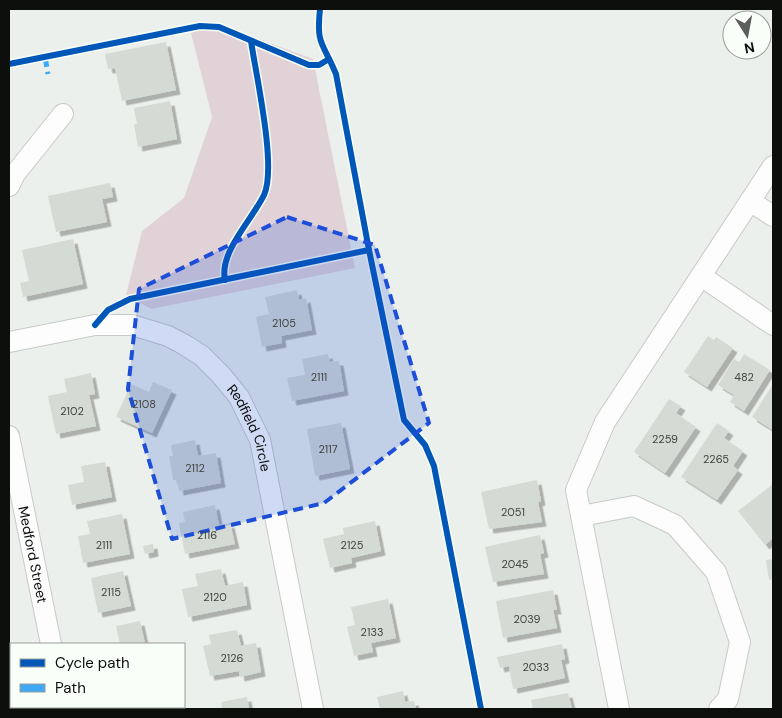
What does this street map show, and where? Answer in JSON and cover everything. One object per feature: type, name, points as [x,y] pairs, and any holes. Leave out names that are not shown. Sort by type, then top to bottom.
[{"type":"street","points":[[9,186],[15,174],[63,114]]},
{"type":"street","points":[[618,709],[576,490],[605,422],[773,166]]},
{"type":"street","points":[[750,201],[773,216]]},
{"type":"street","points":[[700,276],[773,325]]},
{"type":"street","name":"Redfield Circle","points":[[9,342],[95,325],[132,325],[168,336],[202,356],[221,374],[239,397],[260,440],[312,709]]},
{"type":"street","name":"Medford Street","points":[[9,436],[51,643]]},
{"type":"street","points":[[581,516],[634,506],[675,525],[716,572],[740,642],[728,699],[719,709]]},
{"type":"highlighted area","points":[[287,217],[375,245],[429,423],[324,503],[172,539],[128,389],[139,289]]},
{"type":"shaded area","points":[[215,23],[313,59],[355,268],[151,309],[126,295],[142,231],[184,198],[212,117],[191,33]]},
{"type":"building","points":[[166,42],[176,90],[122,101],[115,68],[108,69],[105,54]]},
{"type":"building","points":[[170,101],[177,139],[138,147],[134,124],[137,124],[134,108]]},
{"type":"building","points":[[110,183],[113,197],[102,199],[107,222],[56,232],[48,196]]},
{"type":"building","points":[[73,239],[83,284],[23,297],[20,283],[29,281],[22,250]]},
{"type":"building","points":[[297,290],[299,300],[306,298],[312,330],[281,336],[282,343],[262,347],[256,317],[269,314],[265,297]]},
{"type":"building","points":[[708,336],[714,340],[716,337],[733,348],[707,387],[684,372]]},
{"type":"building","points":[[328,354],[330,362],[339,361],[344,391],[292,401],[287,378],[305,375],[302,359]]},
{"type":"building","points":[[744,354],[770,370],[744,411],[730,402],[734,395],[718,385],[734,359],[739,362]]},
{"type":"building","points":[[91,373],[95,394],[89,395],[96,426],[56,434],[48,396],[67,392],[64,379]]},
{"type":"building","points":[[153,382],[172,390],[152,433],[116,417],[131,384],[149,392]]},
{"type":"building","points":[[773,384],[773,430],[752,417]]},
{"type":"building","points":[[669,399],[681,406],[676,413],[696,427],[665,473],[634,452]]},
{"type":"building","points":[[341,423],[350,469],[315,476],[307,429]]},
{"type":"building","points":[[717,423],[729,431],[724,438],[743,451],[733,466],[738,470],[717,500],[681,477]]},
{"type":"building","points":[[195,440],[198,456],[216,453],[221,483],[179,491],[177,480],[173,480],[169,456],[173,456],[171,445]]},
{"type":"building","points":[[105,462],[112,497],[72,505],[68,485],[84,482],[81,466]]},
{"type":"building","points":[[537,480],[541,501],[538,502],[542,522],[489,529],[481,492]]},
{"type":"building","points":[[773,484],[773,538],[765,545],[738,511]]},
{"type":"building","points":[[215,505],[219,525],[230,523],[235,544],[185,554],[179,523],[185,522],[183,512]]},
{"type":"building","points":[[122,514],[130,554],[83,563],[78,536],[90,534],[87,521]]},
{"type":"building","points":[[375,521],[381,551],[351,558],[352,563],[330,568],[323,539],[344,534],[343,528]]},
{"type":"building","points":[[540,535],[544,553],[540,554],[544,574],[493,582],[485,547]]},
{"type":"building","points":[[153,544],[154,552],[145,554],[143,546]]},
{"type":"building","points":[[773,559],[773,579],[769,580],[766,560]]},
{"type":"building","points":[[221,569],[225,586],[243,582],[247,605],[188,617],[182,589],[198,586],[195,574]]},
{"type":"building","points":[[123,571],[131,606],[98,613],[91,578]]},
{"type":"building","points":[[553,590],[557,610],[553,610],[557,628],[503,638],[496,601]]},
{"type":"building","points":[[388,599],[396,638],[371,643],[373,652],[354,656],[347,627],[355,625],[351,607]]},
{"type":"building","points":[[140,621],[145,643],[120,643],[116,626]]},
{"type":"building","points":[[237,630],[241,646],[256,643],[261,672],[240,677],[239,671],[210,676],[203,646],[211,644],[209,635]]},
{"type":"building","points":[[562,644],[565,659],[561,660],[565,678],[513,689],[509,666],[500,668],[497,657]]},
{"type":"building","points":[[10,687],[10,708],[16,709],[9,709]]},
{"type":"building","points":[[403,691],[405,702],[414,701],[416,709],[380,709],[377,697]]},
{"type":"building","points":[[568,693],[572,709],[533,709],[531,700]]},
{"type":"building","points":[[247,697],[249,709],[222,709],[221,702]]},
{"type":"building","points":[[111,708],[160,708],[160,709]]},
{"type":"marked path","points":[[45,57],[48,74]]},
{"type":"cycle path","points":[[95,325],[108,310],[130,299],[369,250],[336,74],[320,37],[320,9]]},
{"type":"cycle path","points":[[9,64],[200,26],[219,27],[309,65],[319,65],[329,59]]},
{"type":"cycle path","points":[[225,280],[224,269],[227,258],[238,236],[259,205],[267,182],[267,143],[251,41]]},
{"type":"cycle path","points":[[369,250],[404,420],[425,445],[434,466],[481,709]]}]
